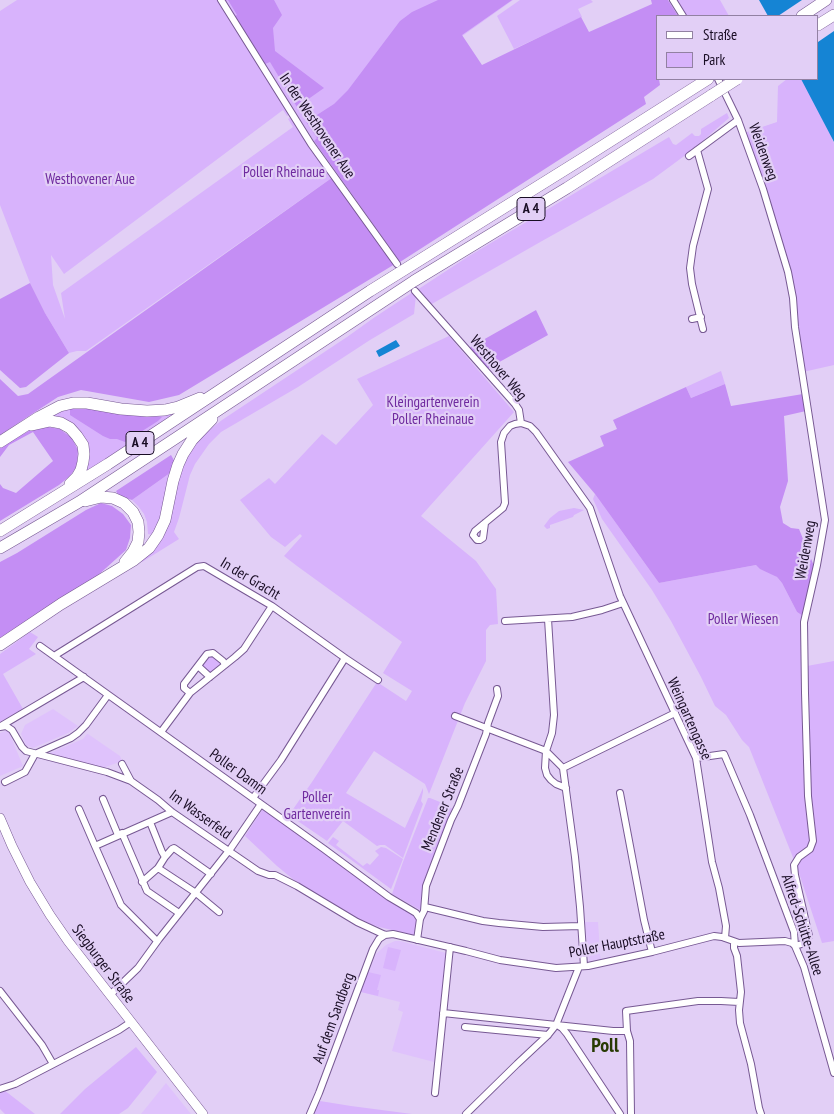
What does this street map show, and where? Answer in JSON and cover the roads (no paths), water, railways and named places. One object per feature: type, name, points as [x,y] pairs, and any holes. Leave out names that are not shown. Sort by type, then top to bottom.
[{"type":"highway","points":[[804,15],[826,0]]},
{"type":"highway","points":[[819,24],[834,15]]},
{"type":"highway","name":"A 4","points":[[0,531],[58,496],[370,291],[706,80]]},
{"type":"highway","name":"A 4","points":[[0,548],[79,502],[422,276],[567,188],[735,80]]},
{"type":"highway","points":[[0,442],[60,406],[73,403],[87,403],[147,412],[178,407],[222,389]]},
{"type":"highway","points":[[0,645],[61,604],[134,560],[149,548],[158,535],[164,520],[173,480],[183,454],[192,440],[225,405]]},
{"type":"highway","points":[[25,426],[50,422],[60,423],[70,428],[83,445],[84,454],[81,470],[58,496]]},
{"type":"highway","points":[[79,502],[101,497],[113,498],[124,503],[133,512],[138,522],[138,542],[133,552],[120,568]]},
{"type":"main road","name":"Siegburger Straße","points":[[0,818],[40,900],[68,942],[203,1114]]},
{"type":"street","name":"In der Westhovener Aue","points":[[221,0],[311,144],[397,264]]},
{"type":"street","points":[[673,0],[682,15]]},
{"type":"street","name":"Weidenweg","points":[[718,80],[738,120],[763,189],[788,272],[793,298],[794,328],[825,520],[804,622],[808,796],[813,841],[810,849],[799,857],[794,865],[809,936],[808,941],[795,946]]},
{"type":"street","name":"Weidenweg","points":[[689,156],[738,120]]},
{"type":"street","points":[[697,150],[708,189],[691,255],[690,268],[703,329]]},
{"type":"street","name":"Westhover Weg","points":[[415,292],[515,404],[519,410],[521,423],[530,426],[536,432],[584,499],[595,520]]},
{"type":"street","points":[[692,319],[701,317]]},
{"type":"street","points":[[485,523],[503,508],[505,503],[502,436],[510,426],[521,423]]},
{"type":"street","name":"Weingartengasse","points":[[595,520],[623,602],[696,758],[712,862],[726,926],[725,938]]},
{"type":"street","name":"In der Gracht","points":[[54,656],[200,566],[204,566],[272,606],[378,680]]},
{"type":"street","points":[[505,621],[591,613],[623,602]]},
{"type":"street","points":[[161,732],[190,693],[244,648],[272,606]]},
{"type":"street","points":[[548,618],[554,715],[552,733],[546,751],[545,768],[551,780],[566,788]]},
{"type":"street","name":"Poller Damm","points":[[40,646],[389,897],[416,914],[420,920]]},
{"type":"street","points":[[190,693],[184,688],[184,684],[207,654],[213,653],[225,665]]},
{"type":"street","points":[[253,798],[281,760],[345,658]]},
{"type":"street","points":[[198,666],[210,677]]},
{"type":"street","points":[[0,727],[84,677]]},
{"type":"street","name":"Mendener Straße","points":[[417,940],[420,920],[425,907],[426,886],[486,734],[498,696],[497,689]]},
{"type":"street","points":[[5,782],[25,772],[35,754],[78,733],[108,695]]},
{"type":"street","points":[[562,768],[675,713]]},
{"type":"street","points":[[455,716],[546,751],[562,768],[575,857],[581,926],[582,967],[556,1025],[466,1114]]},
{"type":"street","name":"Im Wasserfeld","points":[[0,727],[6,726],[12,730],[23,749],[35,754],[107,772],[131,781],[258,872],[282,878],[357,922],[386,934]]},
{"type":"street","name":"Alfred-Schütte-Allee","points":[[696,758],[724,754],[792,924],[796,938],[795,946],[804,967],[834,1073]]},
{"type":"street","points":[[122,764],[131,781]]},
{"type":"street","points":[[620,793],[652,952]]},
{"type":"street","points":[[102,799],[147,890],[179,913]]},
{"type":"street","points":[[110,995],[134,972],[196,894],[261,804]]},
{"type":"street","points":[[79,809],[120,905],[157,941]]},
{"type":"street","points":[[95,846],[172,812]]},
{"type":"street","points":[[150,822],[165,857]]},
{"type":"street","points":[[142,882],[161,869],[165,857],[173,848],[211,874]]},
{"type":"street","points":[[161,869],[219,912]]},
{"type":"street","points":[[425,907],[499,923],[543,927],[581,926]]},
{"type":"street","name":"Poller Hauptstraße","points":[[386,934],[393,934],[487,957],[556,968],[582,967],[652,952],[712,936],[734,942]]},
{"type":"street","name":"Auf dem Sandberg","points":[[310,1114],[373,949],[379,939],[386,934]]},
{"type":"street","points":[[761,1114],[740,1023],[739,1002],[741,992],[734,942],[746,944],[789,942],[795,946]]},
{"type":"street","points":[[435,1094],[450,947]]},
{"type":"street","points":[[0,992],[42,1045],[53,1064]]},
{"type":"street","points":[[631,1114],[630,1041],[627,1031],[626,1011],[698,1002],[739,1002]]},
{"type":"street","points":[[443,1013],[627,1031]]},
{"type":"street","points":[[0,1089],[15,1084],[125,1027],[131,1022]]},
{"type":"street","points":[[556,1025],[567,1034],[620,1114]]},
{"type":"street","points":[[464,1027],[548,1035]]},
{"type":"water","points":[[759,0],[834,0],[834,142],[802,80],[819,80],[819,15],[767,15]]},
{"type":"water","points":[[396,340],[400,346],[379,357],[376,351]]},
{"type":"district","name":"Poll","points":[[605,1046]]},
{"type":"park label","name":"Poller Rheinaue","points":[[284,173]]},
{"type":"park label","name":"Westhovener Aue","points":[[90,180]]},
{"type":"park label","name":"Kleingartenverein Poller Rheinaue","points":[[433,412]]},
{"type":"park label","name":"Poller Wiesen","points":[[743,620]]},
{"type":"park label","name":"Poller Gartenverein","points":[[317,806]]}]
